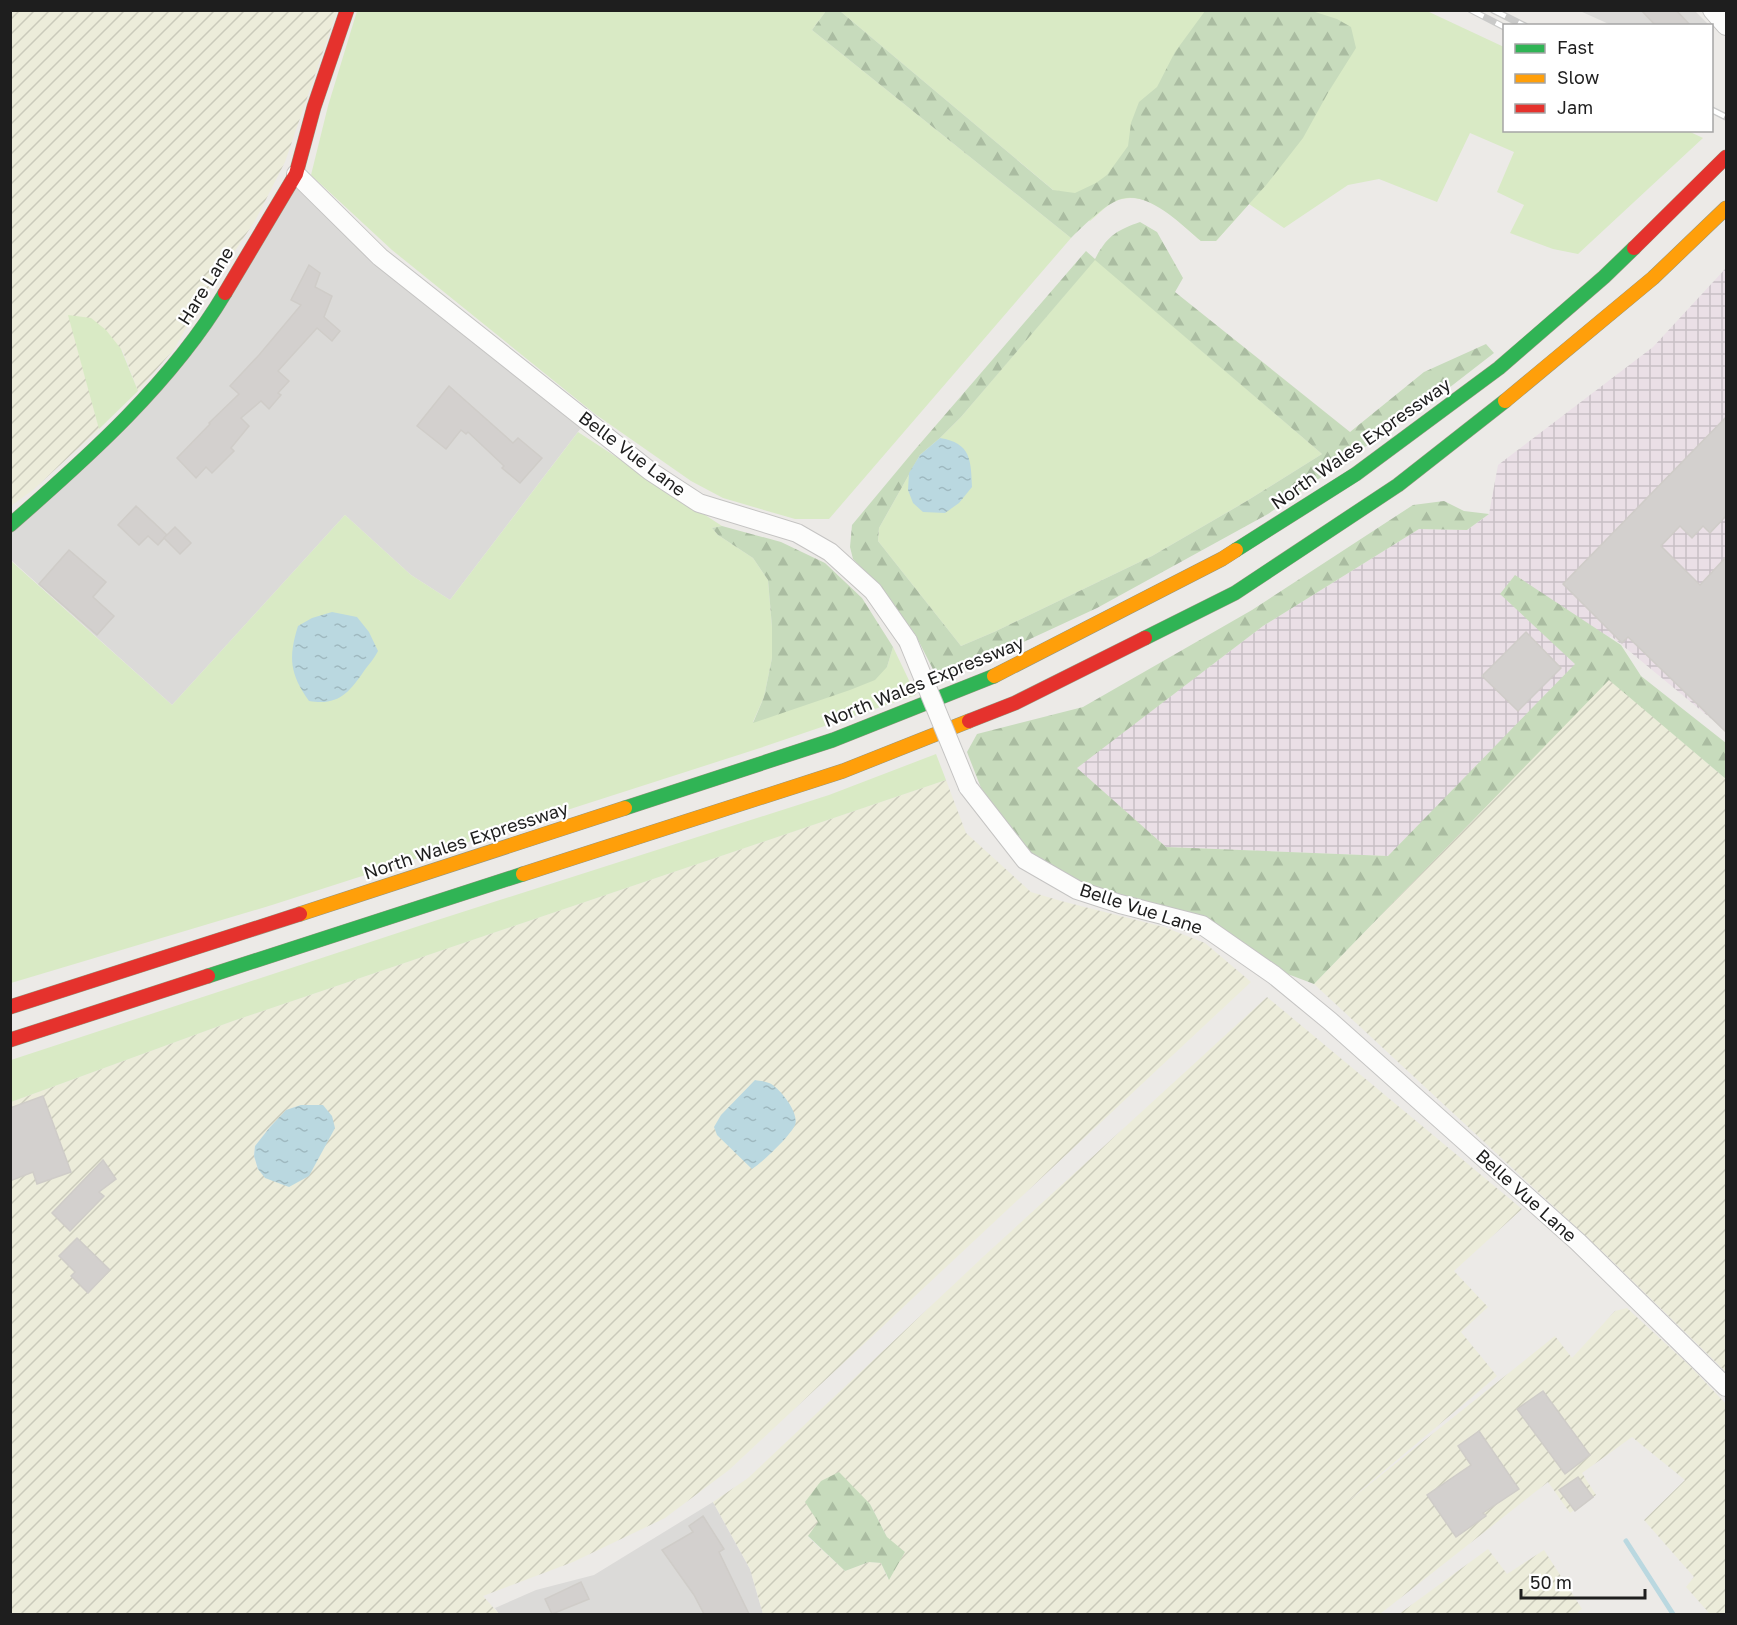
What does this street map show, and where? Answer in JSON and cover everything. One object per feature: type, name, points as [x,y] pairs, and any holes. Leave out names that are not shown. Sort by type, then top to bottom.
[{"type":"main road","name":"Hare Lane","points":[[10,525],[66,476],[157,385],[207,323],[296,174],[314,107],[347,10]]},
{"type":"main road","name":"North Wales Expressway","points":[[10,1007],[834,740],[1003,674],[1222,559],[1356,474],[1499,368],[1604,277],[1722,161]]},
{"type":"main road","points":[[10,1040],[843,771],[1015,703],[1235,593],[1398,485],[1532,380],[1636,292],[1726,208]]},
{"type":"street","points":[[1712,10],[1726,26]]},
{"type":"street","name":"Belle Vue Lane","points":[[296,174],[380,257],[650,471],[699,503],[797,533],[830,552],[873,591],[908,641],[968,787],[1025,860],[1077,890],[1202,926],[1274,975],[1330,1021],[1578,1242],[1726,1387]]},
{"type":"shaded area","points":[[1580,11],[1695,11],[1708,24],[1609,24]]},
{"type":"shaded area","points":[[296,174],[380,257],[587,420],[450,600],[411,575],[345,515],[172,705],[11,560],[11,525],[157,385]]},
{"type":"shaded area","points":[[1726,268],[1726,731],[1611,636],[1388,856],[1166,847],[1076,768],[1263,626],[1419,529],[1467,530],[1489,514],[1498,465],[1653,347]]},
{"type":"shaded area","points":[[713,1502],[750,1569],[763,1614],[499,1614],[495,1608],[536,1590],[594,1575]]},
{"type":"green space","points":[[11,11],[337,11],[285,162],[255,221],[200,303],[175,348],[138,391],[122,349],[99,429],[33,490],[11,506]]},
{"type":"green space","points":[[357,11],[826,11],[812,30],[1071,238],[829,519],[795,519],[723,498],[691,481],[595,414],[392,250],[311,175],[328,106]]},
{"type":"green space","points":[[826,11],[840,11],[1053,190],[1075,193],[1107,175],[1128,146],[1131,123],[1139,102],[1157,87],[1175,52],[1205,11],[1312,11],[1337,19],[1351,27],[1356,48],[1303,138],[1267,184],[1216,241],[1201,241],[1172,217],[1149,202],[1125,198],[1103,209],[1071,238],[812,30]]},
{"type":"green space","points":[[840,11],[1427,11],[1503,47],[1503,132],[1690,132],[1703,138],[1578,254],[1553,249],[1510,233],[1524,205],[1497,192],[1514,152],[1470,133],[1437,202],[1379,179],[1348,185],[1284,228],[1249,204],[1216,241],[1201,241],[1162,209],[1140,199],[1128,198],[1113,202],[1090,221]]},
{"type":"green space","points":[[1140,222],[1157,232],[1183,278],[1175,292],[1350,432],[1424,372],[1486,344],[1494,353],[1436,398],[1268,514],[1097,608],[939,681],[915,634],[878,585],[853,559],[850,547],[852,525],[1086,251],[1095,259],[1108,239]],"holes":[[[1095,260],[1322,454],[1152,556],[961,646],[878,541],[879,528],[920,455],[961,417]]]},
{"type":"green space","points":[[1095,259],[1322,454],[1152,556],[961,646],[878,541],[879,528],[920,455],[961,417]]},
{"type":"green space","points":[[68,315],[91,318],[106,330],[121,349],[138,391],[99,429]]},
{"type":"green space","points":[[578,432],[722,526],[712,528],[718,535],[753,558],[768,580],[772,658],[764,697],[753,722],[887,667],[893,647],[916,695],[760,748],[272,905],[11,983],[10,560],[172,705],[345,515],[411,575],[450,600]]},
{"type":"green space","points":[[1444,501],[1464,511],[1489,514],[1467,530],[1419,529],[1263,626],[1077,768],[1166,847],[1388,856],[1575,664],[1500,594],[1515,575],[1621,645],[1641,676],[1726,743],[1726,779],[1609,680],[1314,984],[1277,970],[1202,919],[1079,883],[1030,855],[981,788],[967,752],[977,734],[1083,707],[1252,610],[1413,505]]},
{"type":"green space","points":[[722,526],[781,542],[825,563],[862,598],[893,647],[887,667],[875,680],[753,723],[764,697],[772,658],[768,580],[753,558],[718,535],[712,528]]},
{"type":"green space","points":[[1609,679],[1726,779],[1726,1372],[1604,1253],[1314,984]]},
{"type":"green space","points":[[936,754],[946,780],[233,1021],[11,1102],[11,1060],[829,795]]},
{"type":"green space","points":[[946,780],[966,833],[1031,892],[1164,927],[1205,943],[1251,982],[729,1470],[665,1518],[573,1562],[483,1596],[499,1614],[11,1614],[11,1102],[233,1021]],"holes":[[[301,1105],[258,1169],[254,1156],[255,1146],[287,1110]]]},
{"type":"green space","points":[[1267,997],[1522,1209],[1454,1271],[1488,1307],[1461,1332],[1497,1376],[1341,1507],[1555,1336],[1572,1358],[1615,1311],[1627,1308],[1690,1366],[1726,1404],[1726,1614],[1710,1614],[1686,1587],[1694,1577],[1644,1520],[1685,1480],[1632,1437],[1582,1473],[1596,1495],[1570,1513],[1548,1482],[1380,1614],[763,1614],[750,1569],[713,1502],[748,1478],[984,1256]],"holes":[[[870,1504],[887,1537],[888,1579],[881,1563],[869,1562],[845,1571],[808,1537],[818,1522]]]},
{"type":"green space","points":[[839,1472],[870,1504],[887,1537],[905,1552],[889,1580],[881,1563],[869,1562],[845,1571],[808,1536],[818,1522],[805,1502],[821,1481]]},
{"type":"green space","points":[[1488,1549],[1507,1574],[1544,1550],[1582,1609],[1576,1614],[1399,1614]]},
{"type":"water","points":[[940,438],[958,444],[967,454],[970,461],[972,487],[959,503],[945,513],[923,512],[913,503],[908,490],[909,473],[920,455]]},
{"type":"water","points":[[332,612],[357,617],[369,632],[378,651],[353,686],[342,696],[328,702],[309,701],[298,682],[293,665],[295,637],[298,626],[312,618]]},
{"type":"water","points":[[755,1080],[773,1085],[792,1107],[796,1120],[792,1130],[782,1142],[752,1169],[717,1135],[714,1127],[721,1115]]},
{"type":"water","points":[[301,1105],[323,1105],[332,1116],[335,1128],[309,1176],[289,1187],[265,1178],[258,1169],[254,1156],[255,1146],[286,1110]]},
{"type":"building","points":[[1641,10],[1676,10],[1689,24],[1654,24]]},
{"type":"building","points":[[309,265],[320,273],[315,287],[332,296],[324,317],[340,331],[332,341],[317,328],[278,371],[289,381],[278,393],[281,395],[269,409],[261,401],[241,418],[249,426],[231,448],[234,451],[212,473],[206,467],[196,478],[177,458],[239,394],[230,386],[301,305],[291,300]]},
{"type":"building","points":[[449,386],[513,443],[518,438],[542,458],[520,483],[502,468],[504,466],[468,432],[466,434],[461,430],[446,449],[417,426]]},
{"type":"building","points":[[1726,417],[1726,516],[1710,533],[1703,526],[1692,538],[1680,526],[1661,546],[1700,585],[1726,557],[1726,732],[1628,637],[1622,643],[1563,584]]},
{"type":"building","points":[[136,506],[167,535],[158,545],[148,536],[139,545],[118,525]]},
{"type":"building","points":[[175,527],[191,543],[180,554],[164,538]]},
{"type":"building","points":[[69,550],[106,582],[93,597],[114,616],[97,635],[39,584]]},
{"type":"building","points":[[1526,632],[1561,668],[1518,711],[1482,676]]},
{"type":"building","points":[[43,1096],[71,1172],[37,1184],[33,1172],[10,1181],[10,1108]]},
{"type":"building","points":[[103,1160],[116,1179],[99,1192],[104,1196],[70,1231],[52,1213]]},
{"type":"building","points":[[77,1238],[110,1270],[88,1293],[71,1276],[75,1272],[59,1256]]},
{"type":"building","points":[[1543,1391],[1590,1455],[1565,1474],[1517,1409]]},
{"type":"building","points":[[1479,1431],[1519,1489],[1483,1513],[1486,1516],[1456,1537],[1427,1495],[1471,1465],[1458,1446]]},
{"type":"building","points":[[1578,1477],[1593,1497],[1575,1511],[1559,1490]]},
{"type":"building","points":[[703,1516],[724,1549],[719,1552],[749,1614],[704,1614],[694,1595],[662,1550],[693,1532],[689,1526]]},
{"type":"building","points":[[581,1582],[589,1599],[552,1614],[545,1599]]},
{"type":"waterway","points":[[1626,1541],[1673,1614]]},
{"type":"railway","points":[[1471,10],[1503,26]]},
{"type":"railway","points":[[1493,10],[1521,24]]},
{"type":"railway","points":[[1713,110],[1726,117]]},
{"type":"traffic: fast","points":[[1236,550],[1356,474],[1499,368],[1634,248]]},
{"type":"traffic: fast","points":[[10,525],[69,473],[154,388],[204,326],[225,293]]},
{"type":"traffic: fast","points":[[1145,638],[1235,593],[1398,485],[1505,401]]},
{"type":"traffic: fast","points":[[625,808],[833,740],[994,676]]},
{"type":"traffic: fast","points":[[208,976],[523,874]]},
{"type":"traffic: slow","points":[[1505,401],[1653,278],[1726,208]]},
{"type":"traffic: slow","points":[[994,676],[1236,550]]},
{"type":"traffic: slow","points":[[523,874],[843,771],[969,721]]},
{"type":"traffic: slow","points":[[300,914],[625,808]]},
{"type":"traffic: jam","points":[[225,293],[296,174],[314,107],[347,10]]},
{"type":"traffic: jam","points":[[1634,248],[1726,157]]},
{"type":"traffic: jam","points":[[969,721],[1015,703],[1145,638]]},
{"type":"traffic: jam","points":[[10,1007],[300,914]]},
{"type":"traffic: jam","points":[[10,1040],[208,976]]}]
